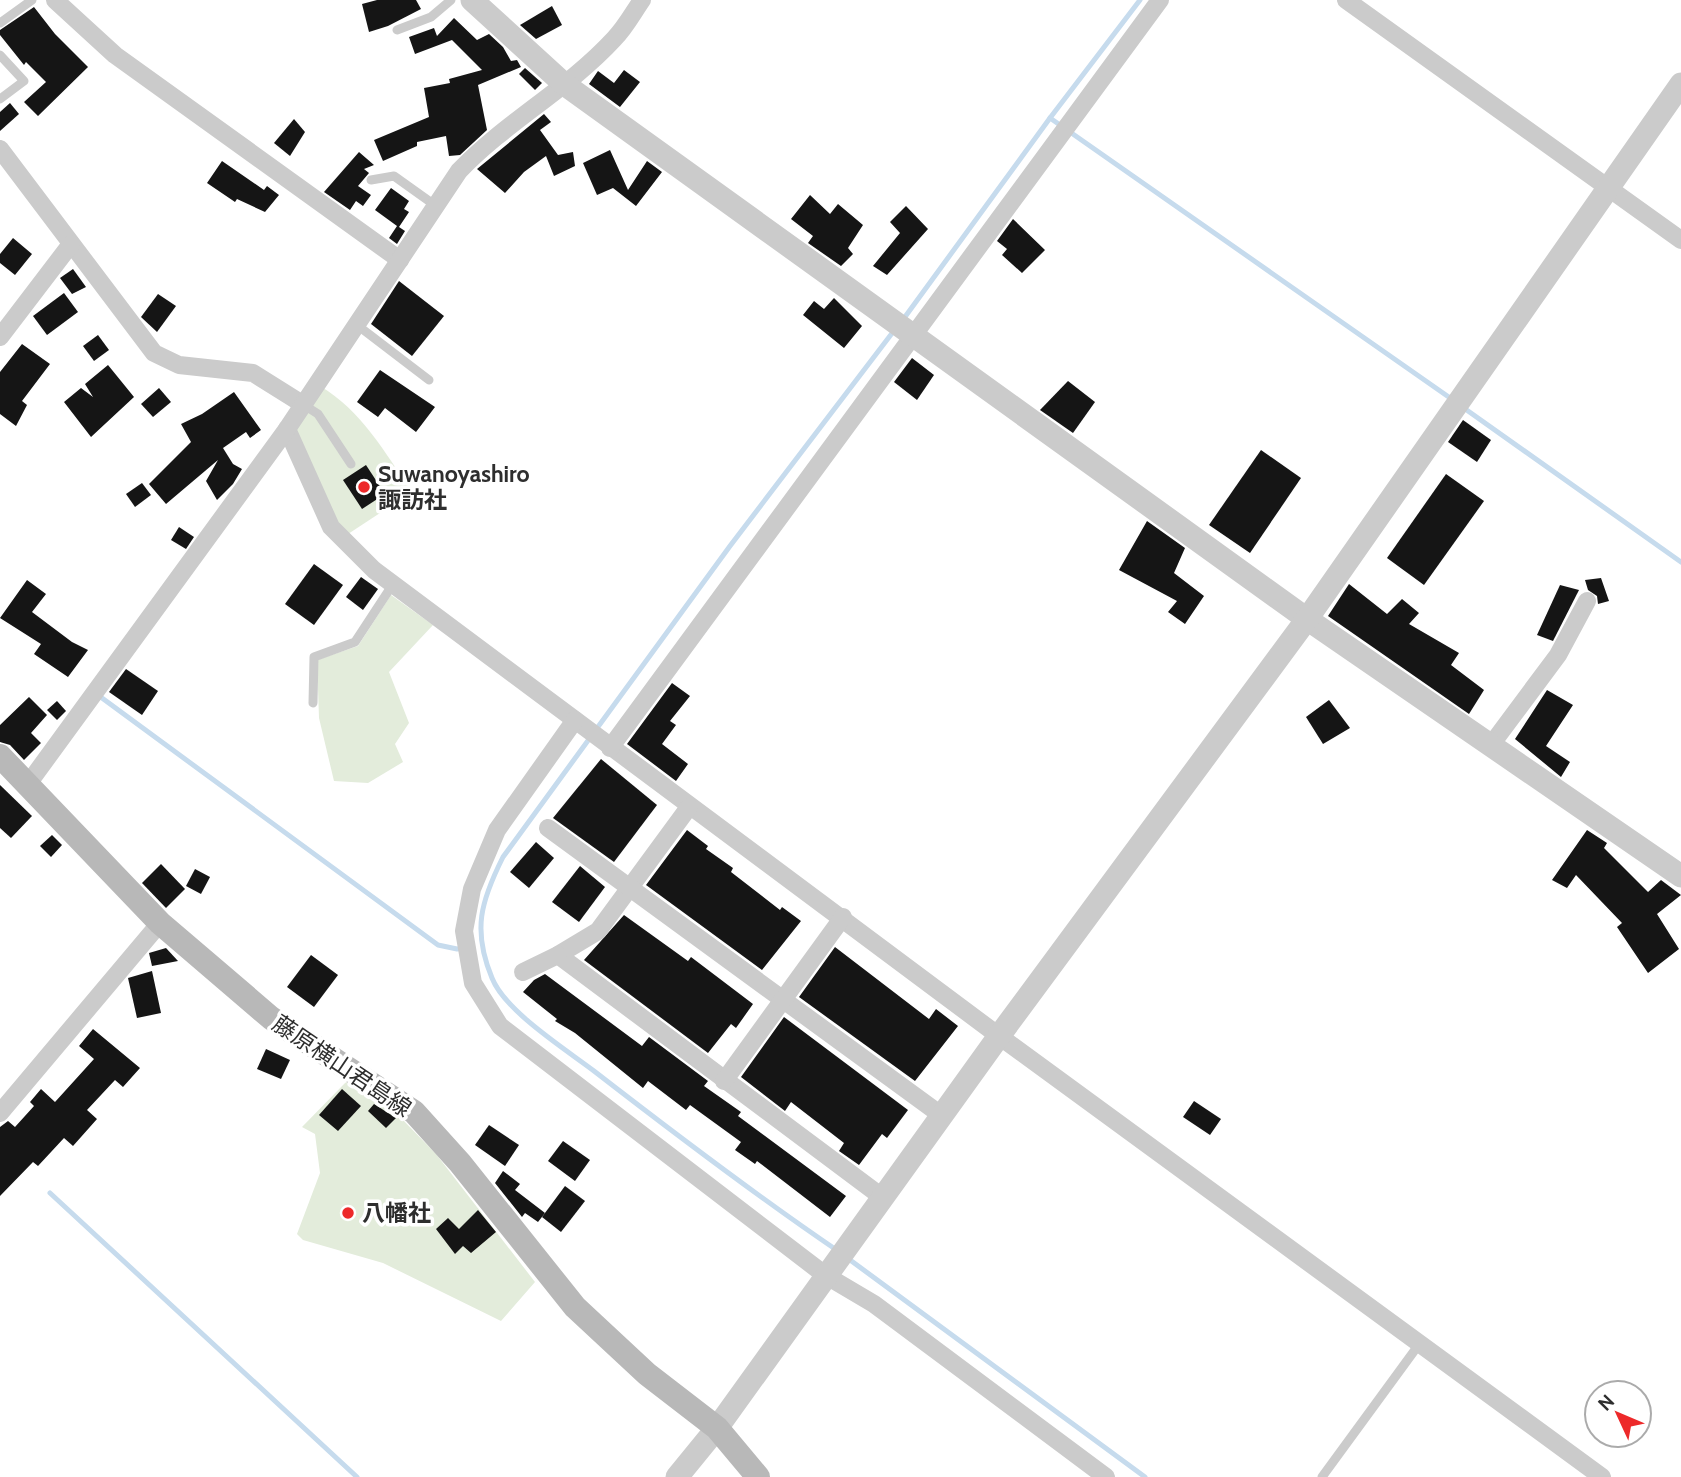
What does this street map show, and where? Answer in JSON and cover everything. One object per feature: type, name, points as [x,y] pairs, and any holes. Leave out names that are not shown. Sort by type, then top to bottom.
[{"type":"main road","name":"藤原横山君島線","points":[[0,756],[160,923],[271,1018],[414,1112],[460,1163],[575,1307],[647,1374],[717,1428],[758,1477]]},
{"type":"street","points":[[55,0],[115,55],[400,260]]},
{"type":"street","points":[[472,0],[565,84],[1307,619],[1681,874]]},
{"type":"street","points":[[28,784],[304,405],[459,171],[488,141],[565,84],[615,39],[642,0]]},
{"type":"street","points":[[607,745],[914,335],[1160,0]]},
{"type":"street","points":[[1346,0],[1681,240]]},
{"type":"street","points":[[677,1477],[717,1428],[999,1035],[1307,619],[1681,84]]},
{"type":"street","points":[[0,149],[154,354],[179,365],[253,373],[304,405]]},
{"type":"street","points":[[0,337],[71,243]]},
{"type":"street","points":[[287,429],[331,527],[374,570],[689,807],[843,917],[999,1035],[1602,1477]]},
{"type":"street","points":[[1491,745],[1559,655],[1587,601]]},
{"type":"street","points":[[575,720],[496,830],[472,889],[464,931],[473,983],[500,1026],[825,1275],[874,1304],[1106,1477]]},
{"type":"street","points":[[523,972],[598,931],[689,807]]},
{"type":"street","points":[[548,828],[941,1115]]},
{"type":"street","points":[[724,1081],[843,917]]},
{"type":"street","points":[[0,1113],[160,923]]},
{"type":"street","points":[[558,955],[882,1197]]},
{"type":"lane","points":[[0,23],[32,0]]},
{"type":"lane","points":[[397,30],[431,17],[451,0]]},
{"type":"lane","points":[[0,55],[24,81],[0,99]]},
{"type":"lane","points":[[371,180],[394,176],[436,206]]},
{"type":"lane","points":[[357,325],[429,380]]},
{"type":"lane","points":[[304,405],[318,414],[351,464]]},
{"type":"lane","points":[[313,703],[314,657],[355,642],[393,584]]},
{"type":"lane","points":[[1322,1477],[1420,1343]]},
{"type":"green space","points":[[320,386],[348,407],[360,420],[412,492],[345,536],[289,429]]},
{"type":"green space","points":[[391,595],[433,625],[389,672],[409,723],[395,744],[403,762],[368,783],[334,781],[319,718],[317,660],[358,646]]},
{"type":"green space","points":[[346,1082],[403,1120],[436,1154],[535,1282],[501,1321],[383,1263],[303,1240],[297,1234],[320,1173],[315,1134],[302,1127]]},
{"type":"building","points":[[377,0],[416,0],[421,9],[388,26],[369,32],[362,4]]},
{"type":"building","points":[[552,6],[562,25],[536,39],[520,25]]},
{"type":"building","points":[[34,7],[55,34],[88,67],[38,116],[24,102],[46,82],[26,62],[24,65],[0,35],[0,30]]},
{"type":"building","points":[[454,18],[477,40],[489,34],[503,47],[511,61],[517,60],[521,67],[478,85],[487,130],[460,155],[449,156],[446,136],[417,142],[417,146],[383,161],[374,140],[429,117],[424,88],[450,83],[449,79],[482,70],[452,40],[415,54],[409,37],[434,28],[437,36]]},
{"type":"building","points":[[525,68],[542,83],[535,90],[519,74]]},
{"type":"building","points":[[624,70],[640,82],[620,107],[589,84],[598,71],[614,83]]},
{"type":"building","points":[[10,103],[19,114],[0,131],[0,112]]},
{"type":"building","points":[[544,114],[551,122],[540,130],[558,155],[573,152],[575,166],[554,176],[546,156],[524,172],[505,193],[477,169]]},
{"type":"building","points":[[294,119],[305,132],[290,156],[274,143]]},
{"type":"building","points":[[610,150],[628,190],[647,161],[662,172],[636,206],[613,188],[597,195],[583,163]]},
{"type":"building","points":[[359,152],[374,165],[364,169],[369,173],[358,186],[371,195],[363,206],[356,201],[350,210],[324,192]]},
{"type":"building","points":[[222,161],[264,190],[267,186],[279,195],[265,212],[237,199],[235,202],[207,183]]},
{"type":"building","points":[[391,188],[409,201],[404,209],[409,212],[399,227],[405,231],[397,244],[389,238],[397,226],[375,210]]},
{"type":"building","points":[[810,195],[830,214],[838,204],[863,225],[848,248],[853,254],[841,266],[808,243],[813,236],[791,219]]},
{"type":"building","points":[[906,206],[928,229],[887,275],[873,266],[900,233],[890,222]]},
{"type":"building","points":[[1013,219],[1045,250],[1022,273],[1002,255],[1007,249],[997,241]]},
{"type":"building","points":[[13,238],[32,254],[15,275],[0,263],[0,254]]},
{"type":"building","points":[[73,269],[86,287],[72,294],[60,278]]},
{"type":"building","points":[[399,281],[444,316],[412,356],[371,324]]},
{"type":"building","points":[[64,293],[78,312],[47,335],[33,316]]},
{"type":"building","points":[[158,294],[176,306],[157,332],[141,317]]},
{"type":"building","points":[[834,298],[862,326],[844,348],[803,315],[814,301],[824,309]]},
{"type":"building","points":[[98,335],[109,350],[94,361],[83,346]]},
{"type":"building","points":[[22,344],[50,364],[22,401],[27,405],[16,426],[0,414],[0,372]]},
{"type":"building","points":[[912,358],[934,375],[917,400],[894,382]]},
{"type":"building","points":[[108,365],[134,397],[91,437],[64,402],[81,388],[93,397],[85,384]]},
{"type":"building","points":[[380,370],[435,407],[416,432],[385,408],[378,417],[357,402]]},
{"type":"building","points":[[1068,381],[1095,402],[1073,433],[1040,410]]},
{"type":"building","points":[[159,388],[171,402],[153,417],[141,404]]},
{"type":"building","points":[[234,392],[261,430],[250,438],[246,432],[223,448],[233,464],[242,469],[233,484],[217,500],[206,481],[218,460],[166,504],[149,484],[191,442],[181,424],[202,414]]},
{"type":"building","points":[[1463,420],[1491,440],[1477,462],[1448,442]]},
{"type":"building","points":[[1261,450],[1301,478],[1250,553],[1209,525]]},
{"type":"building","name":"Suwanoyashiro 諏訪社","points":[[366,465],[385,494],[362,509],[343,480]]},
{"type":"building","points":[[1446,474],[1484,501],[1424,585],[1387,558]]},
{"type":"building","points":[[142,483],[151,495],[135,507],[126,494]]},
{"type":"building","points":[[1147,521],[1185,548],[1174,573],[1204,596],[1185,624],[1168,612],[1177,601],[1119,570]]},
{"type":"building","points":[[179,527],[194,537],[186,549],[171,540]]},
{"type":"building","points":[[314,564],[343,585],[314,625],[285,604]]},
{"type":"building","points":[[361,577],[378,589],[363,610],[346,597]]},
{"type":"building","points":[[1601,578],[1609,601],[1598,604],[1597,596],[1588,590],[1585,580]]},
{"type":"building","points":[[27,580],[46,594],[32,612],[72,642],[88,650],[68,677],[34,654],[41,644],[0,618]]},
{"type":"building","points":[[1349,584],[1387,614],[1402,599],[1419,613],[1409,624],[1459,653],[1451,665],[1484,690],[1469,714],[1328,616]]},
{"type":"building","points":[[1560,585],[1579,590],[1553,641],[1537,635]]},
{"type":"building","points":[[126,669],[158,691],[142,715],[109,692]]},
{"type":"building","points":[[672,683],[690,696],[670,721],[676,725],[662,744],[688,764],[676,781],[627,744]]},
{"type":"building","points":[[1547,690],[1573,705],[1546,746],[1570,762],[1561,777],[1515,739]]},
{"type":"building","points":[[29,697],[47,715],[31,733],[41,743],[24,760],[10,745],[0,742],[0,725]]},
{"type":"building","points":[[1329,700],[1350,728],[1323,744],[1306,717]]},
{"type":"building","points":[[57,701],[66,711],[57,720],[47,710]]},
{"type":"building","points":[[601,759],[657,805],[614,862],[553,818]]},
{"type":"building","points":[[0,785],[32,816],[11,838],[0,828]]},
{"type":"building","points":[[687,830],[708,846],[706,849],[733,868],[731,872],[780,910],[782,907],[801,921],[762,970],[646,885]]},
{"type":"building","points":[[1587,830],[1607,843],[1604,848],[1648,892],[1661,880],[1681,895],[1657,914],[1679,949],[1648,973],[1617,927],[1622,923],[1576,875],[1567,888],[1552,880]]},
{"type":"building","points":[[52,835],[62,845],[51,857],[40,846]]},
{"type":"building","points":[[536,842],[554,858],[529,888],[510,872]]},
{"type":"building","points":[[161,864],[185,889],[166,908],[142,883]]},
{"type":"building","points":[[580,866],[605,887],[579,922],[552,902]]},
{"type":"building","points":[[195,869],[210,877],[201,894],[186,886]]},
{"type":"building","points":[[624,915],[688,961],[691,957],[753,1004],[736,1028],[731,1024],[708,1053],[584,960]]},
{"type":"building","points":[[835,947],[929,1019],[936,1009],[958,1026],[915,1081],[799,997]]},
{"type":"building","points":[[166,948],[178,961],[152,966],[149,953]]},
{"type":"building","points":[[311,955],[338,975],[314,1007],[287,987]]},
{"type":"building","points":[[152,971],[161,1013],[137,1018],[128,978]]},
{"type":"building","points":[[545,974],[642,1046],[649,1037],[708,1081],[704,1086],[741,1112],[738,1116],[846,1196],[830,1217],[757,1161],[755,1164],[735,1150],[741,1142],[690,1105],[686,1110],[648,1081],[643,1088],[575,1033],[555,1021],[557,1019],[523,992],[534,980]]},
{"type":"building","points":[[784,1017],[908,1110],[887,1138],[882,1134],[859,1165],[839,1151],[844,1143],[791,1102],[785,1111],[741,1077]]},
{"type":"building","points":[[93,1029],[140,1068],[123,1087],[115,1080],[87,1110],[97,1119],[73,1146],[64,1138],[38,1166],[33,1162],[0,1196],[0,1127],[8,1121],[15,1127],[34,1106],[30,1102],[41,1089],[55,1102],[94,1059],[79,1046]]},
{"type":"building","points":[[266,1049],[290,1060],[281,1079],[257,1069]]},
{"type":"building","points":[[342,1089],[361,1106],[338,1131],[319,1115]]},
{"type":"building","points":[[1194,1101],[1221,1119],[1210,1135],[1183,1117]]},
{"type":"building","points":[[374,1104],[396,1118],[386,1128],[368,1111]]},
{"type":"building","points":[[489,1125],[519,1145],[505,1166],[475,1145]]},
{"type":"building","points":[[563,1141],[590,1160],[575,1181],[548,1161]]},
{"type":"building","points":[[503,1171],[520,1184],[515,1190],[545,1213],[538,1222],[525,1213],[522,1217],[495,1183]]},
{"type":"building","points":[[565,1186],[585,1201],[561,1232],[542,1217]]},
{"type":"building","points":[[478,1210],[496,1232],[471,1253],[463,1246],[455,1254],[436,1229],[448,1218],[459,1229]]},
{"type":"waterway","points":[[1140,0],[1050,118],[1453,400]]},
{"type":"waterway","points":[[902,321],[1050,118]]},
{"type":"waterway","points":[[838,1251],[715,1163],[522,1016],[499,991],[492,978],[482,945],[481,930],[489,888],[503,857],[730,546],[896,328]]},
{"type":"waterway","points":[[1461,406],[1681,562]]},
{"type":"waterway","points":[[102,698],[438,945],[465,948]]},
{"type":"waterway","points":[[50,1193],[357,1477]]},
{"type":"waterway","points":[[846,1257],[1145,1477]]},
{"type":"place","name":"Suwanoyashiro 諏訪社","points":[[364,487]]},
{"type":"place","name":"八幡社","points":[[348,1213]]}]
